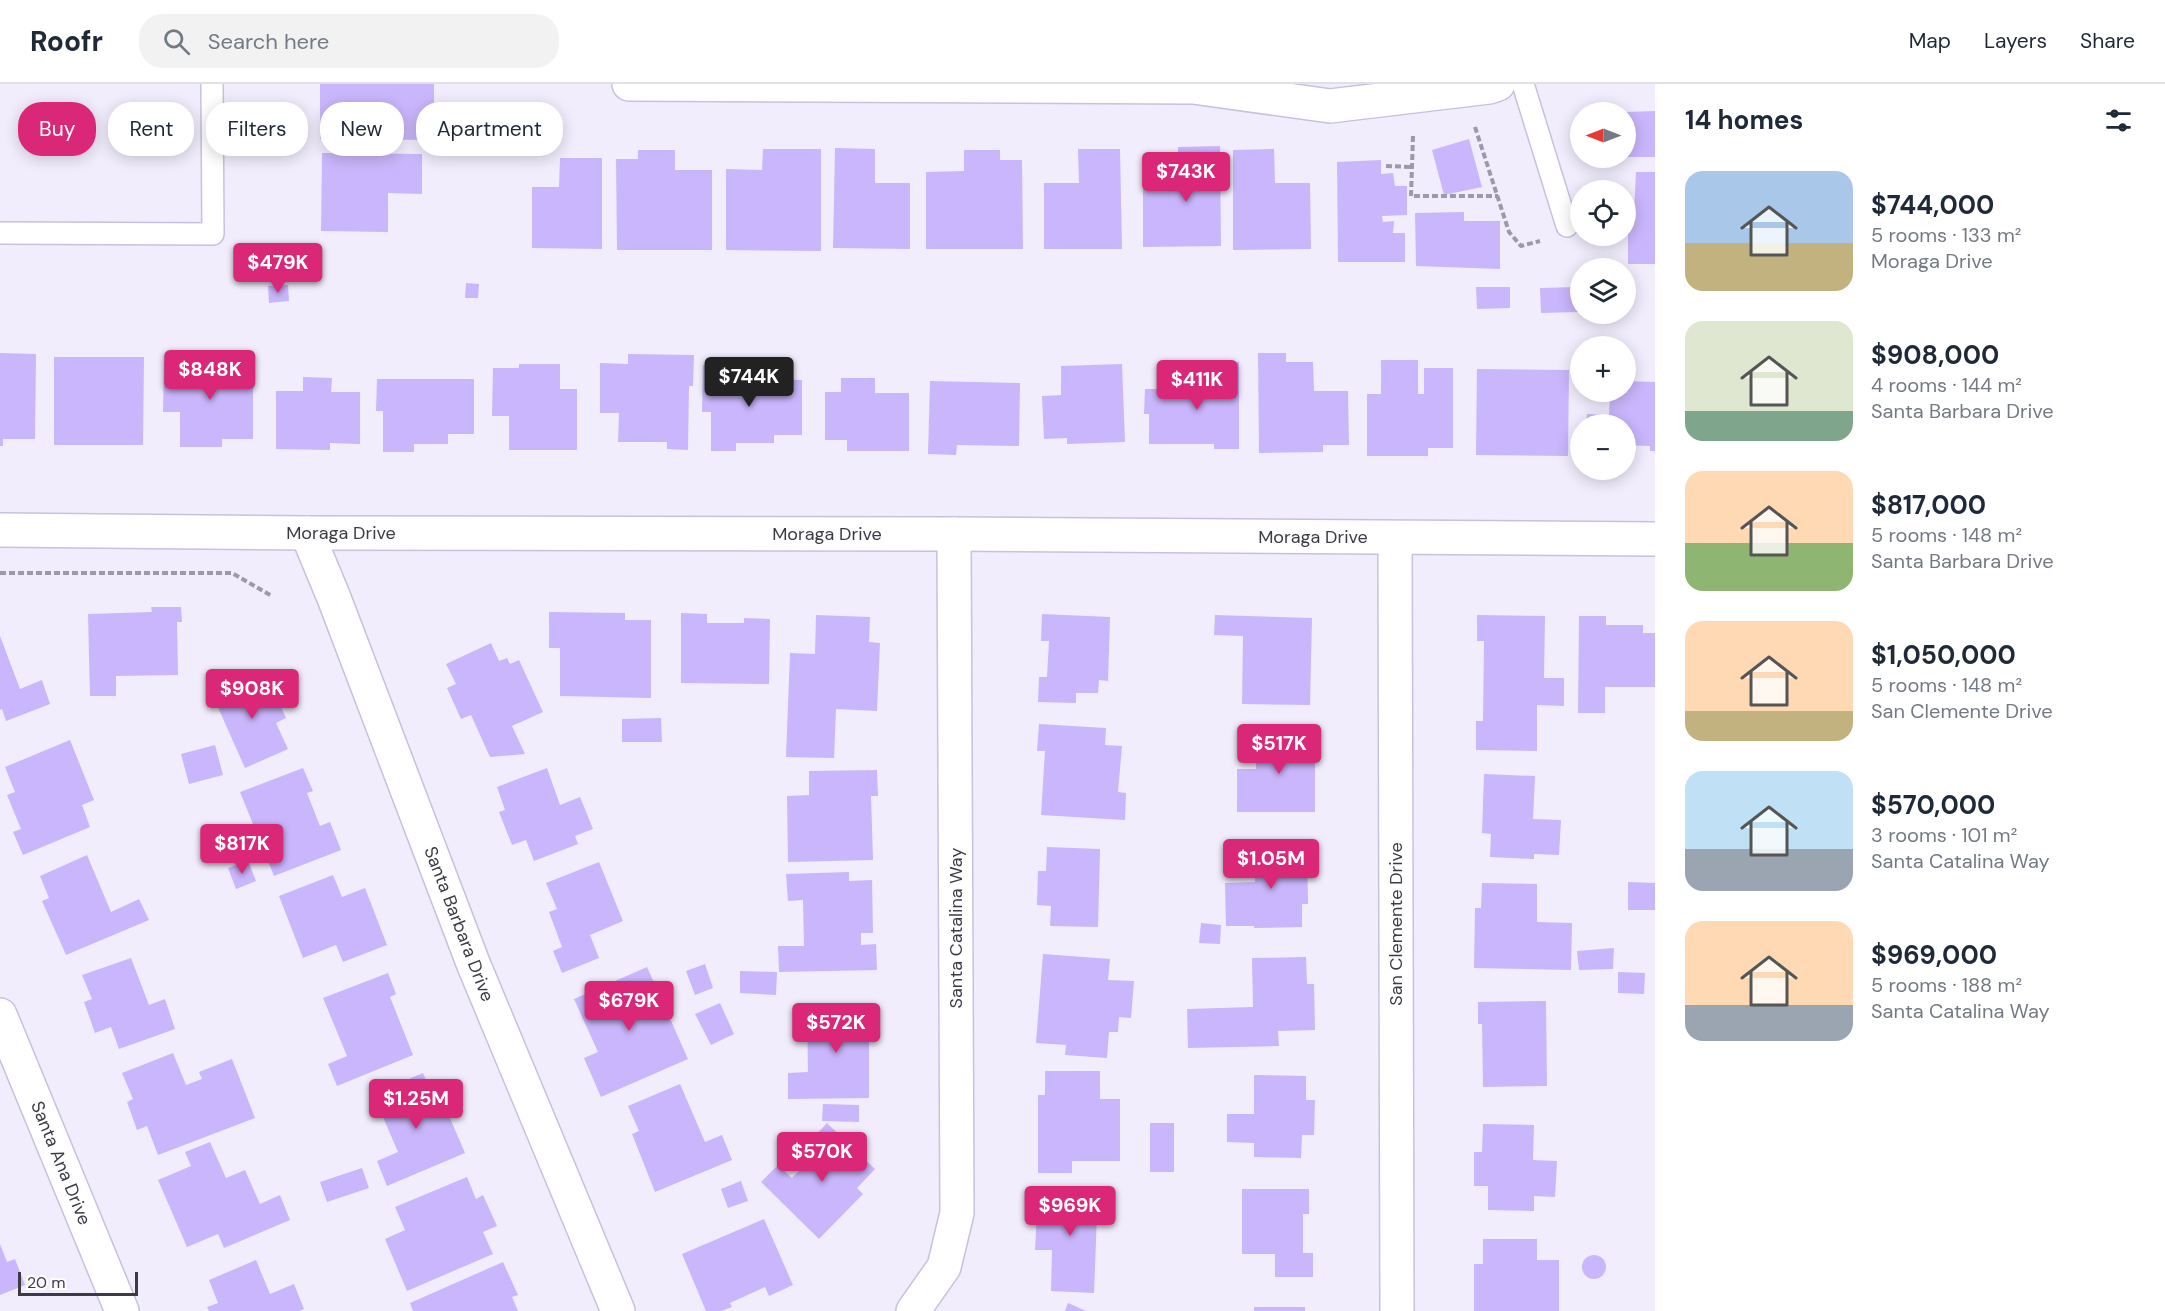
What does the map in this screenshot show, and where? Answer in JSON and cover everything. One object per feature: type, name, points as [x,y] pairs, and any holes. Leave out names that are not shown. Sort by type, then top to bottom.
[{"type":"street","points":[[629,84],[1193,87],[1329,106],[1489,87],[1498,84]]},
{"type":"street","name":"Moraga Drive","points":[[0,530],[307,534],[954,534],[1655,539]]},
{"type":"street","name":"Santa Barbara Drive","points":[[307,534],[334,598],[473,963],[618,1311]]},
{"type":"street","name":"Santa Catalina Way","points":[[913,1311],[944,1267],[957,1213],[954,534]]},
{"type":"street","name":"San Clemente Drive","points":[[1395,538],[1397,1311]]},
{"type":"street","name":"Santa Ana Drive","points":[[0,1015],[122,1311]]},
{"type":"lane","points":[[0,233],[213,234],[212,84]]},
{"type":"lane","points":[[1523,84],[1567,226]]},
{"type":"path","points":[[1474,126],[1509,231],[1521,246],[1570,232],[1567,226]]},
{"type":"path","points":[[1413,136],[1411,196],[1498,196]]},
{"type":"path","points":[[1386,166],[1412,167]]},
{"type":"path","points":[[0,573],[232,573],[272,596]]},
{"type":"building","points":[[320,84],[434,84],[434,102],[416,102],[416,140],[404,140],[404,102],[320,102]]},
{"type":"building","points":[[1655,111],[1655,157],[1636,157],[1636,112]]},
{"type":"building","points":[[1469,139],[1482,187],[1444,195],[1432,150]]},
{"type":"building","points":[[1220,146],[1221,246],[1143,247],[1143,181],[1178,181],[1178,147]]},
{"type":"building","points":[[835,148],[875,149],[875,183],[910,183],[910,249],[833,248]]},
{"type":"building","points":[[763,149],[821,149],[821,251],[726,250],[726,169],[762,170]]},
{"type":"building","points":[[1078,149],[1120,149],[1122,249],[1044,249],[1044,183],[1079,183]]},
{"type":"building","points":[[1274,149],[1275,183],[1310,183],[1311,249],[1233,250],[1233,150]]},
{"type":"building","points":[[638,150],[675,150],[675,170],[712,170],[712,250],[617,250],[616,159],[638,159]]},
{"type":"building","points":[[964,150],[1000,150],[1000,160],[1022,160],[1023,249],[926,249],[926,172],[964,171]]},
{"type":"building","points":[[404,154],[422,156],[422,194],[388,193],[388,232],[321,231],[322,156],[404,156]]},
{"type":"building","points":[[560,158],[602,158],[602,249],[532,248],[532,187],[559,187]]},
{"type":"building","points":[[1381,160],[1381,174],[1393,173],[1395,186],[1407,186],[1407,215],[1382,216],[1383,222],[1394,221],[1393,233],[1405,233],[1405,262],[1338,262],[1337,162]]},
{"type":"building","points":[[1636,172],[1655,172],[1655,264],[1636,264],[1636,258],[1628,258],[1628,246],[1636,246]]},
{"type":"building","points":[[1464,212],[1464,221],[1500,221],[1500,269],[1416,266],[1415,213]]},
{"type":"building","points":[[466,283],[479,284],[478,298],[465,298]]},
{"type":"building","points":[[288,285],[289,301],[269,303],[268,286]]},
{"type":"building","points":[[1476,287],[1510,287],[1510,308],[1477,309]]},
{"type":"building","points":[[1570,287],[1570,312],[1541,313],[1540,288]]},
{"type":"building","points":[[0,353],[36,354],[35,439],[3,439],[3,446],[0,446]]},
{"type":"building","points":[[1258,353],[1286,353],[1286,362],[1313,362],[1314,391],[1348,391],[1349,445],[1323,445],[1323,452],[1259,453]]},
{"type":"building","points":[[628,354],[694,355],[693,386],[689,386],[688,450],[667,449],[667,442],[618,442],[619,413],[600,413],[600,363],[628,364]]},
{"type":"building","points":[[54,357],[144,357],[143,445],[54,445]]},
{"type":"building","points":[[1381,360],[1418,360],[1418,394],[1424,394],[1424,368],[1453,368],[1453,448],[1428,448],[1428,456],[1367,456],[1367,394],[1381,394]]},
{"type":"building","points":[[164,362],[253,362],[253,439],[222,439],[222,447],[180,447],[180,412],[163,412]]},
{"type":"building","points":[[1213,362],[1239,362],[1239,449],[1214,449],[1214,444],[1149,444],[1149,414],[1144,414],[1145,389],[1173,389],[1173,381],[1213,381]]},
{"type":"building","points":[[519,364],[560,364],[560,389],[577,389],[577,450],[509,450],[509,416],[492,416],[493,368],[519,368]]},
{"type":"building","points":[[1122,364],[1125,442],[1067,444],[1067,438],[1044,439],[1042,396],[1061,395],[1061,366]]},
{"type":"building","points":[[703,365],[735,365],[735,379],[802,380],[802,435],[774,435],[774,443],[736,443],[736,451],[711,451],[711,412],[702,412]]},
{"type":"building","points":[[1477,369],[1569,370],[1568,456],[1476,455]]},
{"type":"building","points":[[303,377],[332,378],[331,392],[360,392],[360,444],[330,443],[330,450],[276,449],[276,391],[303,391]]},
{"type":"building","points":[[841,378],[875,378],[875,393],[909,393],[909,451],[847,451],[847,440],[825,440],[825,392],[841,392]]},
{"type":"building","points":[[377,379],[474,379],[474,434],[448,434],[448,444],[414,444],[414,452],[383,452],[383,411],[376,411]]},
{"type":"building","points":[[930,381],[1020,383],[1019,446],[957,445],[956,455],[928,454]]},
{"type":"building","points":[[1636,381],[1655,382],[1655,451],[1650,451],[1650,446],[1636,445],[1636,414],[1609,414],[1610,402],[1636,402]]},
{"type":"building","points":[[151,607],[181,607],[182,622],[177,622],[178,675],[116,676],[116,696],[90,696],[88,614],[152,612]]},
{"type":"building","points":[[549,612],[625,613],[625,620],[651,620],[651,698],[560,696],[560,648],[549,648]]},
{"type":"building","points":[[681,613],[707,614],[707,623],[744,623],[744,618],[770,619],[769,684],[681,683]]},
{"type":"building","points":[[1042,614],[1110,617],[1108,681],[1099,680],[1098,693],[1076,693],[1076,703],[1038,702],[1039,677],[1047,677],[1049,641],[1041,641]]},
{"type":"building","points":[[816,615],[870,617],[869,642],[880,643],[877,711],[836,709],[834,758],[786,757],[790,653],[815,654]]},
{"type":"building","points":[[1215,615],[1312,618],[1310,705],[1242,704],[1243,636],[1214,635]]},
{"type":"building","points":[[1477,615],[1545,616],[1544,678],[1564,678],[1564,706],[1537,705],[1537,751],[1476,750],[1476,721],[1483,721],[1484,641],[1477,641]]},
{"type":"building","points":[[1579,616],[1606,616],[1606,625],[1643,625],[1643,633],[1655,633],[1655,687],[1605,687],[1605,713],[1578,713]]},
{"type":"building","points":[[0,636],[20,689],[42,680],[50,704],[6,721],[2,709],[0,710]]},
{"type":"building","points":[[491,643],[499,661],[507,658],[510,664],[519,660],[543,712],[512,726],[525,754],[490,757],[471,715],[461,719],[447,688],[456,684],[446,664]]},
{"type":"building","points":[[258,673],[267,694],[274,691],[286,718],[276,723],[288,749],[245,768],[212,694]]},
{"type":"building","points":[[661,718],[662,742],[622,742],[622,719]]},
{"type":"building","points":[[1039,724],[1106,728],[1105,745],[1122,746],[1118,792],[1126,793],[1125,820],[1041,815],[1045,751],[1037,751]]},
{"type":"building","points":[[1256,730],[1308,730],[1308,757],[1315,757],[1315,812],[1237,812],[1237,769],[1256,769]]},
{"type":"building","points":[[70,740],[94,800],[82,805],[90,827],[23,855],[13,832],[21,829],[7,795],[15,792],[5,767]]},
{"type":"building","points":[[215,745],[223,775],[189,784],[181,754]]},
{"type":"building","points":[[303,768],[313,791],[307,793],[320,826],[330,822],[341,850],[274,876],[240,792]]},
{"type":"building","points":[[547,768],[560,805],[580,797],[593,829],[575,836],[578,844],[534,861],[526,840],[512,845],[499,812],[505,810],[497,787]]},
{"type":"building","points":[[877,770],[878,796],[871,796],[873,860],[788,862],[787,796],[809,795],[809,771]]},
{"type":"building","points":[[1484,774],[1535,776],[1533,819],[1561,820],[1559,855],[1534,854],[1534,859],[1490,857],[1491,834],[1482,833]]},
{"type":"building","points":[[1307,845],[1308,904],[1302,904],[1302,927],[1226,926],[1225,883],[1255,882],[1254,846]]},
{"type":"building","points":[[1047,847],[1100,849],[1098,927],[1050,926],[1051,906],[1037,905],[1038,871],[1046,871]]},
{"type":"building","points":[[87,855],[111,912],[139,899],[149,920],[66,955],[42,901],[49,898],[40,876]]},
{"type":"building","points":[[248,861],[256,881],[236,889],[228,868]]},
{"type":"building","points":[[599,862],[623,921],[590,935],[599,958],[562,973],[553,951],[562,947],[549,912],[557,909],[546,883]]},
{"type":"building","points":[[849,872],[849,881],[872,880],[873,933],[861,933],[861,945],[876,944],[877,970],[779,972],[778,946],[804,946],[803,900],[788,901],[786,874]]},
{"type":"building","points":[[333,875],[342,897],[365,888],[387,945],[343,962],[336,945],[303,958],[279,896]]},
{"type":"building","points":[[1628,882],[1655,883],[1655,910],[1628,910]]},
{"type":"building","points":[[1482,883],[1537,884],[1537,922],[1572,923],[1571,970],[1474,968],[1475,908],[1481,908]]},
{"type":"building","points":[[1201,923],[1221,925],[1220,944],[1199,943]]},
{"type":"building","points":[[1614,948],[1613,969],[1579,970],[1577,951]]},
{"type":"building","points":[[1043,954],[1110,959],[1108,980],[1134,981],[1131,1018],[1119,1017],[1118,1032],[1109,1032],[1107,1058],[1065,1055],[1066,1045],[1036,1043]]},
{"type":"building","points":[[1306,957],[1307,984],[1314,984],[1315,1030],[1278,1031],[1279,1046],[1188,1048],[1187,1009],[1253,1007],[1252,958]]},
{"type":"building","points":[[131,958],[149,1005],[165,999],[175,1029],[119,1049],[111,1027],[95,1033],[84,1002],[92,999],[82,975]]},
{"type":"building","points":[[705,964],[713,988],[695,995],[686,971]]},
{"type":"building","points":[[647,967],[688,1059],[601,1097],[584,1058],[598,1052],[574,999]]},
{"type":"building","points":[[740,971],[777,972],[776,995],[740,993]]},
{"type":"building","points":[[1618,972],[1645,973],[1644,994],[1618,993]]},
{"type":"building","points":[[388,973],[396,994],[390,997],[413,1055],[337,1086],[328,1064],[347,1056],[323,998]]},
{"type":"building","points":[[1546,1001],[1547,1086],[1483,1087],[1482,1024],[1478,1024],[1478,1002]]},
{"type":"building","points":[[720,1003],[734,1034],[711,1045],[695,1014]]},
{"type":"building","points":[[877,1007],[877,1033],[869,1033],[869,1098],[788,1099],[788,1073],[808,1072],[807,1008]]},
{"type":"building","points":[[173,1053],[186,1085],[202,1079],[199,1072],[232,1059],[255,1118],[158,1155],[147,1126],[137,1130],[127,1102],[133,1099],[122,1073]]},
{"type":"building","points":[[1045,1071],[1100,1071],[1100,1099],[1120,1099],[1120,1161],[1072,1161],[1072,1173],[1038,1173],[1038,1095],[1045,1095]]},
{"type":"building","points":[[423,1073],[434,1098],[440,1095],[465,1153],[387,1186],[377,1161],[398,1152],[373,1094]]},
{"type":"building","points":[[1254,1075],[1306,1076],[1306,1100],[1315,1100],[1314,1135],[1302,1135],[1301,1158],[1254,1157],[1254,1143],[1227,1142],[1227,1114],[1254,1114]]},
{"type":"building","points":[[680,1084],[705,1142],[722,1135],[732,1160],[655,1192],[632,1134],[639,1131],[628,1106]]},
{"type":"building","points":[[823,1104],[859,1105],[859,1122],[822,1121]]},
{"type":"building","points":[[827,1123],[875,1169],[857,1188],[863,1194],[819,1239],[761,1182],[778,1165],[792,1178],[819,1150],[810,1141]]},
{"type":"building","points":[[1150,1123],[1174,1123],[1174,1172],[1150,1172]]},
{"type":"building","points":[[1483,1124],[1534,1125],[1533,1160],[1557,1161],[1555,1197],[1534,1196],[1534,1211],[1488,1210],[1488,1186],[1474,1186],[1474,1152],[1482,1152]]},
{"type":"building","points":[[210,1142],[226,1178],[245,1170],[260,1204],[280,1195],[290,1220],[224,1248],[218,1234],[187,1247],[158,1180],[191,1166],[185,1152]]},
{"type":"building","points":[[362,1168],[369,1188],[327,1202],[320,1182]]},
{"type":"building","points":[[467,1177],[476,1199],[483,1195],[497,1226],[483,1232],[493,1254],[407,1291],[385,1239],[405,1230],[395,1207]]},
{"type":"building","points":[[741,1181],[748,1201],[728,1208],[721,1189]]},
{"type":"building","points":[[1045,1187],[1098,1189],[1094,1293],[1051,1291],[1052,1250],[1035,1250],[1037,1212],[1045,1212]]},
{"type":"building","points":[[1242,1189],[1309,1189],[1309,1214],[1303,1214],[1303,1253],[1313,1253],[1313,1277],[1275,1277],[1275,1254],[1242,1254]]},
{"type":"building","points":[[764,1219],[793,1285],[769,1296],[765,1287],[730,1303],[732,1307],[721,1311],[706,1311],[682,1254]]},
{"type":"building","points":[[1483,1239],[1537,1239],[1537,1260],[1559,1260],[1559,1311],[1474,1311],[1474,1264],[1483,1264]]},
{"type":"building","points":[[0,1244],[7,1262],[15,1259],[25,1285],[0,1295]]},
{"type":"building","points":[[1594,1255],[1603,1258],[1606,1267],[1603,1276],[1594,1279],[1585,1276],[1582,1267],[1585,1258]]},
{"type":"building","points":[[256,1260],[270,1294],[294,1284],[304,1309],[300,1311],[209,1311],[207,1307],[218,1303],[209,1280]]},
{"type":"building","points":[[503,1262],[518,1295],[512,1297],[518,1311],[413,1311],[410,1303]]},
{"type":"building","points":[[1068,1303],[1086,1311],[1065,1311]]},
{"type":"building","points":[[1254,1307],[1305,1307],[1305,1311],[1254,1311]]}]
